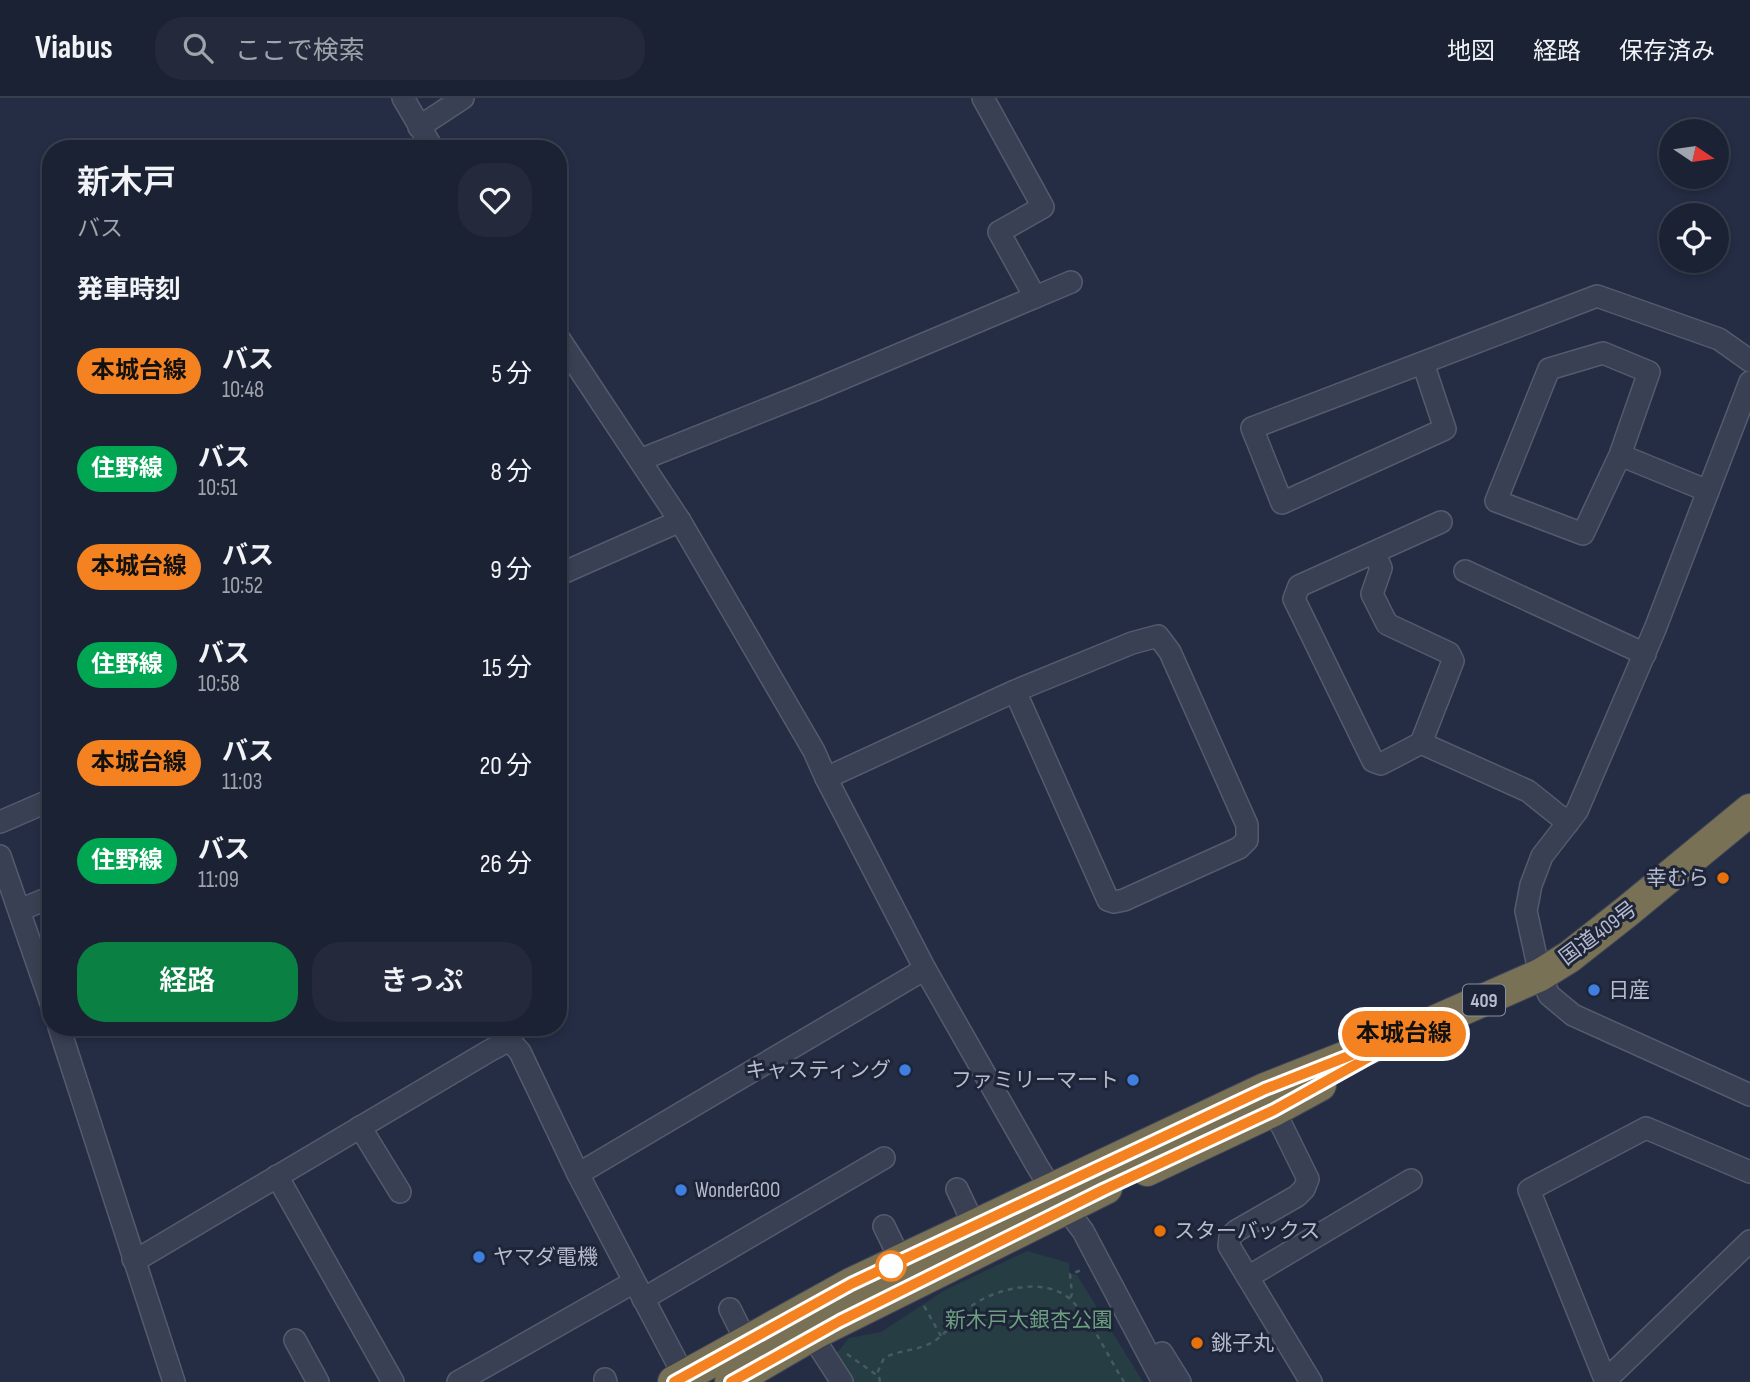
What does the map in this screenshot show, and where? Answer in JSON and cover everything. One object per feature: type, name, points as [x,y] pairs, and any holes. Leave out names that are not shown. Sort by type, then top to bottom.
[{"type":"highway","name":"国道409号","points":[[731,1382],[1059,1199],[1265,1089],[1427,1025],[1540,975],[1569,957],[1625,913],[1750,810]]},
{"type":"highway","name":"国道409号","points":[[679,1379],[851,1284],[975,1227],[1059,1199],[1274,1110],[1427,1025]]},
{"type":"street","points":[[402,98],[427,140]]},
{"type":"street","points":[[419,127],[463,98]]},
{"type":"street","points":[[983,98],[1043,207],[999,232],[1035,297]]},
{"type":"street","points":[[640,460],[815,390],[1071,282]]},
{"type":"street","points":[[1423,363],[1445,429],[1282,503],[1252,428],[1597,296],[1719,339],[1750,360]]},
{"type":"street","points":[[567,350],[680,521],[814,751],[925,969],[1059,1199],[1083,1231],[1163,1382]]},
{"type":"street","points":[[1603,353],[1648,372],[1620,455],[1583,534],[1496,502],[1549,369],[1603,353]]},
{"type":"street","points":[[1750,382],[1645,653],[1577,811],[1542,856],[1531,885],[1526,911],[1540,975],[1549,995],[1573,1014],[1750,1095]]},
{"type":"street","points":[[1620,455],[1708,491]]},
{"type":"street","points":[[567,571],[680,521]]},
{"type":"street","points":[[1374,552],[1381,568],[1372,594],[1387,624],[1450,653],[1453,661],[1421,743],[1381,764],[1373,761],[1294,599],[1299,586],[1374,552],[1441,522]]},
{"type":"street","points":[[1465,571],[1645,653]]},
{"type":"street","points":[[826,778],[1015,691],[1132,643],[1158,636],[1163,639],[1249,833],[1247,840],[1239,848],[1124,900],[1108,900],[1015,691]]},
{"type":"street","points":[[1421,743],[1528,791],[1568,823]]},
{"type":"street","points":[[0,822],[42,804]]},
{"type":"street","points":[[0,856],[42,976]]},
{"type":"street","points":[[20,910],[42,901]]},
{"type":"street","points":[[578,1174],[925,969]]},
{"type":"street","points":[[62,1036],[174,1382]]},
{"type":"street","points":[[131,1251],[143,1256],[496,1047],[511,1042],[520,1052],[578,1174],[639,1290],[679,1379]]},
{"type":"street","points":[[1274,1110],[1308,1180],[1297,1196],[1236,1231],[1230,1237],[1229,1246],[1302,1379]]},
{"type":"street","points":[[360,1127],[400,1192]]},
{"type":"street","points":[[1750,1172],[1646,1128],[1529,1190],[1606,1381],[1750,1241]]},
{"type":"street","points":[[457,1382],[639,1290],[884,1158]]},
{"type":"street","points":[[277,1176],[393,1382]]},
{"type":"street","points":[[1248,1278],[1411,1180]]},
{"type":"street","points":[[957,1189],[975,1227]]},
{"type":"street","points":[[884,1226],[901,1261]]},
{"type":"street","points":[[730,1309],[746,1341]]},
{"type":"street","points":[[1136,1327],[1161,1351],[1180,1382]]},
{"type":"street","points":[[817,1332],[820,1348],[842,1382]]},
{"type":"street","points":[[295,1340],[318,1382]]},
{"type":"path","points":[[1070,1298],[1070,1274],[1082,1270]]},
{"type":"path","points":[[880,1382],[880,1363],[884,1358],[930,1344],[970,1307],[992,1294],[1009,1289],[1035,1287],[1059,1292],[1070,1298],[1124,1382]]},
{"type":"path","points":[[920,1298],[941,1336]]},
{"type":"path","points":[[845,1352],[878,1376]]},
{"type":"green space","name":"新木戸大銀杏公園","points":[[1027,1251],[1069,1263],[1070,1273],[1077,1275],[1143,1382],[854,1382],[836,1354],[849,1338],[881,1332],[945,1290]]},
{"type":"bus line","name":"本城台線","points":[[674,1382],[851,1284],[1265,1089],[1427,1025],[1274,1110],[1103,1190],[817,1332],[731,1382]]},
{"type":"place","name":"幸むら","points":[[1723,878]]},
{"type":"place","name":"日産","points":[[1594,990]]},
{"type":"place","name":"キャスティング","points":[[905,1070]]},
{"type":"place","name":"ファミリーマート","points":[[1133,1080]]},
{"type":"place","name":"WonderGOO","points":[[681,1190]]},
{"type":"place","name":"スターバックス","points":[[1160,1231]]},
{"type":"place","name":"ヤマダ電機","points":[[479,1257]]},
{"type":"place","name":"銚子丸","points":[[1197,1343]]}]
